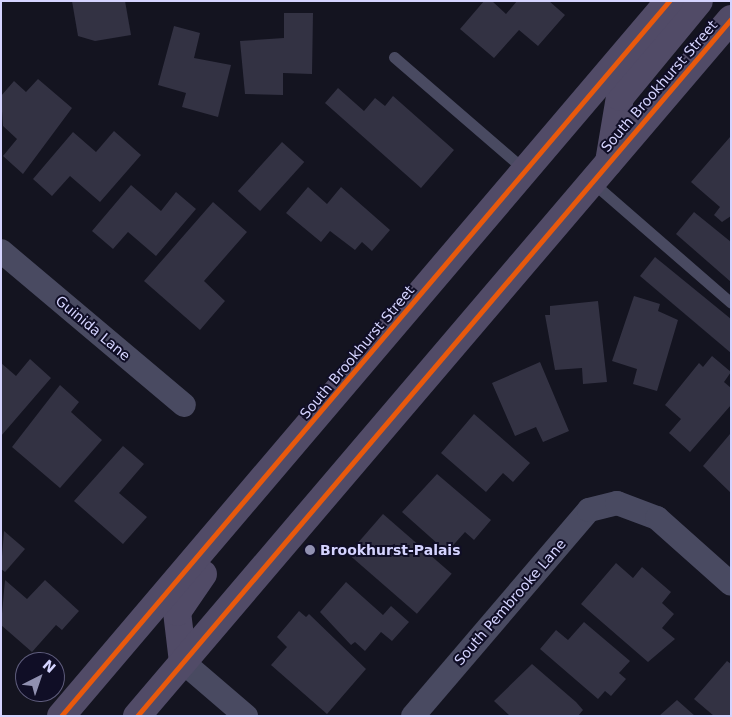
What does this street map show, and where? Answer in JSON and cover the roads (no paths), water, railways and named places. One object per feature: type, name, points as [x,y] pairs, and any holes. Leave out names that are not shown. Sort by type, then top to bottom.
[{"type":"main road","name":"South Brookhurst Street","points":[[62,716],[669,1]]},
{"type":"main road","points":[[600,172],[620,97],[699,1]]},
{"type":"main road","name":"South Brookhurst Street","points":[[137,716],[731,19]]},
{"type":"main road","points":[[183,662],[177,612],[190,588],[387,362],[400,344],[404,314]]},
{"type":"street","name":"Guinida Lane","points":[[1,251],[184,406]]},
{"type":"street","name":"South Pembrooke Lane","points":[[412,716],[589,510],[617,503],[657,518],[731,584]]},
{"type":"street","points":[[183,662],[246,716]]},
{"type":"lane","points":[[394,57],[526,171]]},
{"type":"lane","points":[[600,172],[731,303]]},
{"type":"place","name":"Brookhurst-Palais","points":[[310,550]]}]
